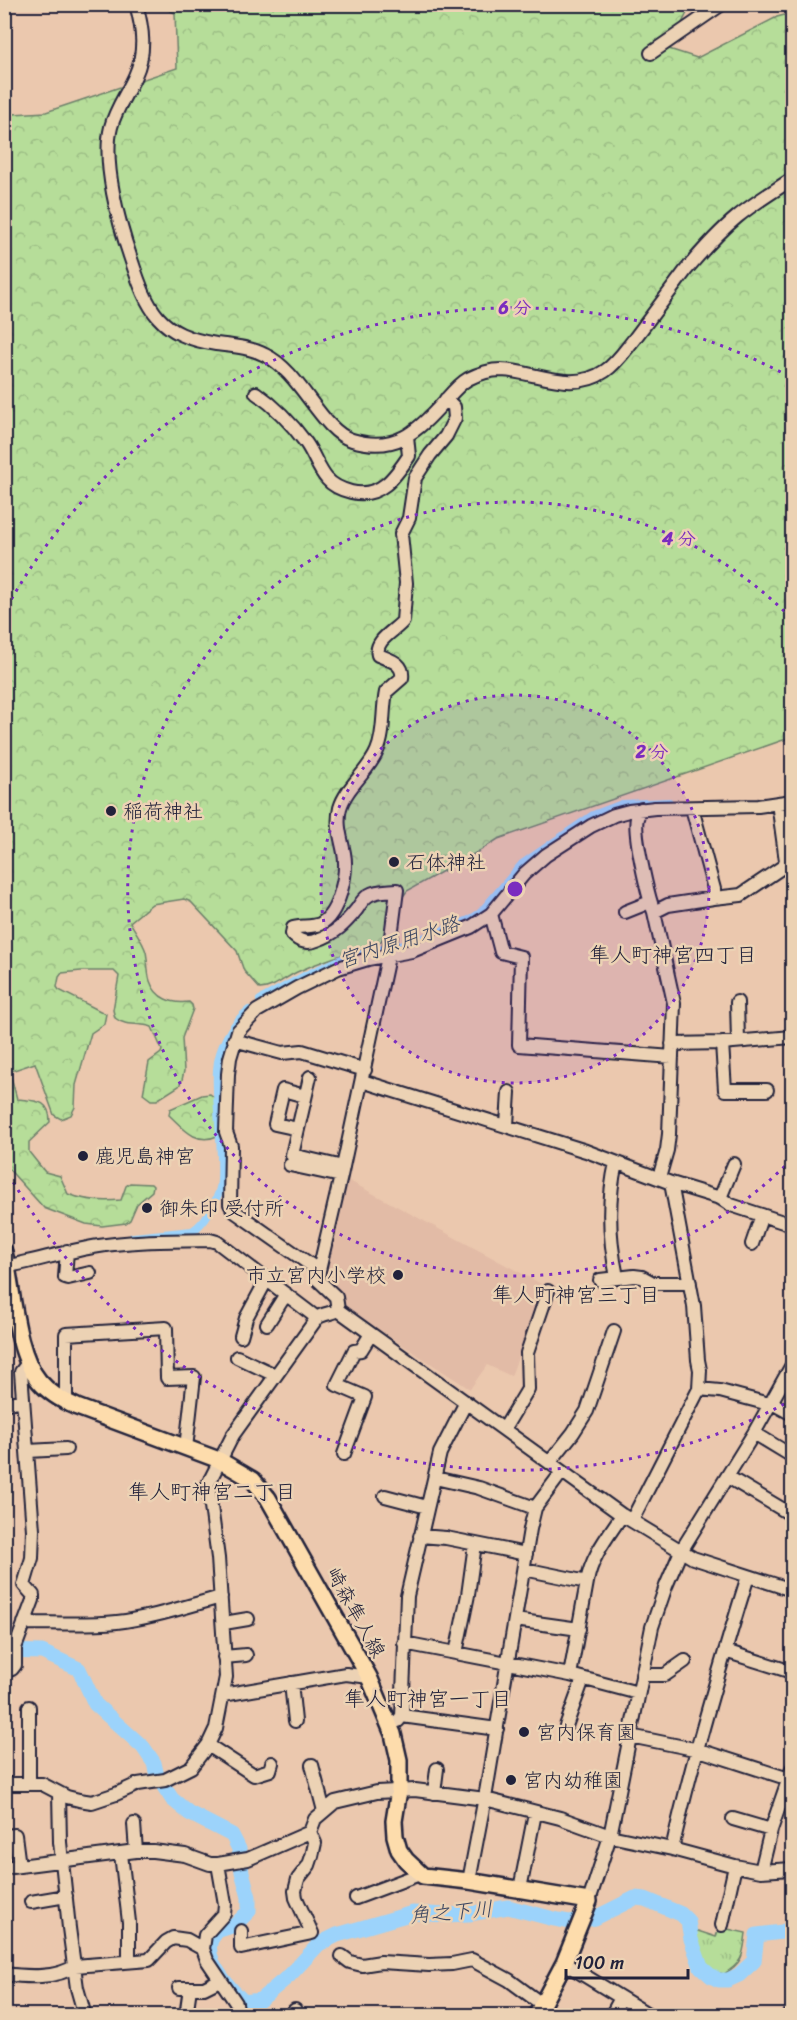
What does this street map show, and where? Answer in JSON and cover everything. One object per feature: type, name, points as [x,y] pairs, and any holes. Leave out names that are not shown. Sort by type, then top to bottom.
[{"type":"main road","name":"崎森隼人線","points":[[6,1262],[24,1350],[34,1375],[44,1387],[66,1402],[219,1460],[253,1480],[268,1498],[369,1677],[391,1728],[399,1760],[399,1790],[394,1836],[399,1850],[420,1874]]},
{"type":"main road","points":[[420,1874],[439,1879],[469,1881],[589,1901],[564,1963],[539,2010]]},
{"type":"street","points":[[136,4],[143,35],[141,55],[135,76],[116,112],[108,142],[108,159],[113,194],[130,257],[144,293],[156,316],[178,334],[245,348],[264,354],[282,365],[298,382],[330,425],[348,439],[382,445],[407,436],[428,420],[464,381],[479,374],[497,370],[560,381],[588,378],[605,372],[622,355],[689,267],[736,218],[792,179]]},
{"type":"street","points":[[651,53],[722,4]]},
{"type":"street","points":[[256,393],[276,408],[306,443],[327,480],[342,490],[362,495],[379,490],[394,478],[409,456],[407,436]]},
{"type":"street","points":[[446,399],[453,407],[455,418],[446,436],[430,455],[416,478],[409,518],[401,534],[406,583],[403,621],[380,643],[376,650],[378,655],[400,666],[403,671],[402,678],[386,692],[382,732],[377,751],[341,806],[338,820],[339,835],[345,854],[345,869],[338,901],[332,912],[320,924],[293,928],[292,934],[296,939],[304,942],[329,937],[343,926],[368,895],[377,891],[397,890],[389,955],[342,1172],[316,1279],[336,1297],[338,1310],[627,1518],[693,1558],[792,1590]]},
{"type":"street","points":[[318,1270],[234,1211],[230,1204],[231,1146],[225,1132],[228,1074],[234,1040],[241,1026],[252,1015],[291,991],[352,963],[412,951],[471,927],[491,914],[524,874],[555,849],[602,820],[641,809],[758,806],[792,801]]},
{"type":"street","points":[[626,912],[741,895],[784,866],[786,861],[778,803]]},
{"type":"street","points":[[692,808],[714,889],[714,898]]},
{"type":"street","points":[[570,1675],[589,1569],[594,1557],[627,1518],[699,1389],[700,1370],[694,1306],[665,1180],[674,1003],[637,828],[637,818],[641,809]]},
{"type":"street","points":[[491,914],[501,952],[521,957],[519,1045],[672,1051],[792,1036]]},
{"type":"street","points":[[737,1002],[738,1041]]},
{"type":"street","points":[[302,1051],[305,1038]]},
{"type":"street","points":[[234,1040],[282,1053],[302,1051],[363,1075],[792,1225]]},
{"type":"street","points":[[722,1043],[725,1090],[767,1090]]},
{"type":"street","points":[[310,1077],[292,1155],[342,1172]]},
{"type":"street","points":[[298,1129],[275,1124],[282,1090],[305,1096]]},
{"type":"street","points":[[507,1125],[508,1092]]},
{"type":"street","points":[[616,1163],[610,1188],[610,1211],[613,1258],[617,1277]]},
{"type":"street","points":[[720,1198],[734,1164]]},
{"type":"street","points":[[290,1165],[342,1172]]},
{"type":"street","points":[[752,1244],[762,1215]]},
{"type":"street","points":[[6,1262],[102,1245],[210,1240],[218,1242],[317,1317]]},
{"type":"street","points":[[67,1251],[65,1277],[90,1273]]},
{"type":"street","points":[[600,1280],[638,1276],[653,1283],[690,1283]]},
{"type":"street","points":[[241,1336],[246,1318],[267,1279]]},
{"type":"street","points":[[504,1429],[528,1389],[527,1353],[548,1292]]},
{"type":"street","points":[[267,1324],[286,1294]]},
{"type":"street","points":[[4,1784],[42,1784],[59,1793],[92,1802],[128,1788],[161,1781],[191,1767],[208,1744],[216,1728],[226,1677],[218,1558],[208,1484],[228,1443],[317,1317],[338,1310]]},
{"type":"street","points":[[66,1402],[66,1334],[165,1328],[167,1378],[194,1377],[186,1448]]},
{"type":"street","points":[[550,1462],[587,1412],[614,1331]]},
{"type":"street","points":[[344,1454],[364,1397],[337,1385],[354,1352],[361,1350],[371,1334]]},
{"type":"street","points":[[237,1357],[275,1375]]},
{"type":"street","points":[[4,1672],[15,1665],[15,1652],[33,1600],[33,1595],[24,1585],[32,1558],[33,1530],[21,1372],[28,1363]]},
{"type":"street","points":[[589,1901],[610,1836],[652,1627],[666,1586],[681,1551],[754,1434],[792,1365]]},
{"type":"street","points":[[699,1389],[720,1391],[772,1403],[792,1413]]},
{"type":"street","points":[[4,1404],[23,1400]]},
{"type":"street","points":[[391,1728],[402,1716],[407,1596],[420,1536],[440,1453],[466,1402]]},
{"type":"street","points":[[754,1434],[792,1456]]},
{"type":"street","points":[[28,1451],[66,1449]]},
{"type":"street","points":[[469,1881],[535,1508],[562,1472]]},
{"type":"street","points":[[728,1477],[792,1515]]},
{"type":"street","points":[[435,1478],[479,1488],[535,1508]]},
{"type":"street","points":[[385,1496],[427,1507]]},
{"type":"street","points":[[420,1536],[526,1554]]},
{"type":"street","points":[[456,1653],[468,1595],[475,1544]]},
{"type":"street","points":[[524,1569],[587,1582]]},
{"type":"street","points":[[672,1849],[725,1651],[748,1576]]},
{"type":"street","points":[[24,1623],[119,1621],[221,1597]]},
{"type":"street","points":[[224,1623],[248,1619]]},
{"type":"street","points":[[515,1620],[579,1629]]},
{"type":"street","points":[[404,1643],[570,1675],[638,1694]]},
{"type":"street","points":[[725,1651],[792,1672]]},
{"type":"street","points":[[224,1657],[246,1655]]},
{"type":"street","points":[[642,1675],[664,1675],[685,1661]]},
{"type":"street","points":[[224,1695],[346,1674],[369,1677]]},
{"type":"street","points":[[566,1726],[583,1679]]},
{"type":"street","points":[[291,1683],[295,1721]]},
{"type":"street","points":[[28,1707],[29,1784]]},
{"type":"street","points":[[402,1716],[497,1730]]},
{"type":"street","points":[[630,1736],[699,1750],[791,1776],[771,1830],[761,1871]]},
{"type":"street","points":[[208,1744],[254,1775],[270,1770],[272,1763]]},
{"type":"street","points":[[312,1765],[324,1811]]},
{"type":"street","points":[[434,1793],[437,1768]]},
{"type":"street","points":[[4,1868],[136,1851],[185,1855],[210,1864],[248,1859],[310,1832],[315,1819],[335,1802],[356,1796],[416,1790],[485,1799],[560,1818],[610,1836],[672,1849],[735,1866],[761,1871],[792,1869]]},
{"type":"street","points":[[59,1793],[58,1822],[66,1896],[77,1988],[85,2016]]},
{"type":"street","points":[[520,1889],[535,1813]]},
{"type":"street","points":[[734,1819],[771,1830]]},
{"type":"street","points":[[134,1824],[136,1851]]},
{"type":"street","points":[[241,1931],[241,1948],[312,1933],[295,1891],[298,1879],[309,1865],[312,1856],[315,1843],[310,1832]]},
{"type":"street","points":[[4,1836],[15,1835],[19,1866]]},
{"type":"street","points":[[121,1854],[129,1922],[129,1961]]},
{"type":"street","points":[[203,1949],[205,1935],[224,1914],[224,1862]]},
{"type":"street","points":[[722,1925],[735,1866]]},
{"type":"street","points":[[356,1898],[420,1874]]},
{"type":"street","points":[[31,1902],[66,1896]]},
{"type":"street","points":[[4,1974],[41,1976],[67,1972],[75,1966],[149,1960],[173,1938],[187,1940],[203,1949],[236,2003],[238,2016]]},
{"type":"street","points":[[342,1956],[350,1962],[362,1965],[381,1962],[440,1964],[472,1960],[509,1980],[539,2010]]},
{"type":"street","points":[[564,1963],[651,2016]]},
{"type":"street","points":[[186,2016],[184,1988],[204,1988],[220,1980]]},
{"type":"street","points":[[610,2016],[621,1998]]},
{"type":"shaded area","points":[[344,1178],[545,1286],[511,1376],[487,1365],[470,1389],[341,1305],[322,1276]]},
{"type":"green space","points":[[158,5],[691,5],[669,49],[697,58],[777,17],[792,13],[792,737],[498,839],[407,891],[377,945],[317,964],[265,988],[260,989],[244,971],[237,951],[191,902],[184,899],[152,904],[130,922],[146,952],[150,981],[160,996],[171,1001],[189,1002],[193,1009],[182,1038],[184,1071],[179,1086],[157,1100],[151,1100],[143,1094],[149,1062],[162,1050],[152,1027],[123,1023],[115,1018],[113,1010],[119,976],[114,971],[62,973],[59,977],[57,987],[59,990],[106,1014],[104,1024],[91,1033],[76,1085],[75,1107],[71,1115],[61,1119],[54,1115],[35,1063],[10,1073],[17,1099],[40,1102],[47,1109],[50,1122],[29,1142],[29,1152],[45,1172],[60,1176],[68,1194],[94,1200],[121,1200],[126,1186],[130,1183],[153,1186],[152,1191],[137,1204],[130,1220],[126,1223],[102,1226],[86,1224],[44,1208],[5,1165],[4,129],[13,114],[46,112],[177,68],[175,13]]},
{"type":"green space","points":[[210,1094],[215,1098],[217,1136],[209,1139],[196,1137],[169,1115],[170,1109],[202,1095]]},
{"type":"green space","points":[[719,1927],[746,1933],[739,1961],[724,1974],[709,1969],[704,1964],[698,1953],[695,1930],[716,1937]]},
{"type":"waterway","name":"宮内原用水路","points":[[260,1000],[342,959],[413,942],[469,920],[480,913],[522,864],[593,815],[622,804],[669,802]]},
{"type":"waterway","name":"宮内原用水路","points":[[133,1237],[192,1231],[202,1222],[211,1208],[221,1180],[218,1062],[227,1037],[249,1010]]},
{"type":"waterway","name":"角之下川","points":[[4,1651],[42,1652],[79,1669],[95,1704],[143,1747],[154,1763],[157,1776],[172,1799],[189,1813],[232,1835],[239,1849],[249,1897],[249,1911],[235,1925],[217,1931],[211,1941],[210,1951],[221,1976],[244,2002],[260,2000],[290,1975],[319,1944],[337,1935],[413,1913],[469,1914],[508,1907],[570,1922],[595,1918],[635,1898],[645,1899],[681,1914],[688,1921],[691,1939],[701,1967],[719,1980],[728,1980],[739,1975],[754,1961],[757,1935],[782,1932],[792,1928]]},
{"type":"railway","points":[[779,2016],[792,2001]]},
{"type":"place","name":"稲荷神社","points":[[111,811]]},
{"type":"place","name":"石体神社","points":[[394,862]]},
{"type":"place","name":"鹿児島神宮","points":[[83,1156]]},
{"type":"place","name":"御朱印 受付所","points":[[147,1208]]},
{"type":"place","name":"市立宮内小学校","points":[[398,1275]]},
{"type":"place","name":"宮内保育園","points":[[524,1732]]},
{"type":"place","name":"宮内幼稚園","points":[[511,1780]]},
{"type":"district","name":"隼人町神宮四丁目","points":[[673,955]]},
{"type":"district","name":"隼人町神宮三丁目","points":[[576,1295]]},
{"type":"district","name":"隼人町神宮二丁目","points":[[212,1492]]},
{"type":"district","name":"隼人町神宮一丁目","points":[[428,1699]]}]
